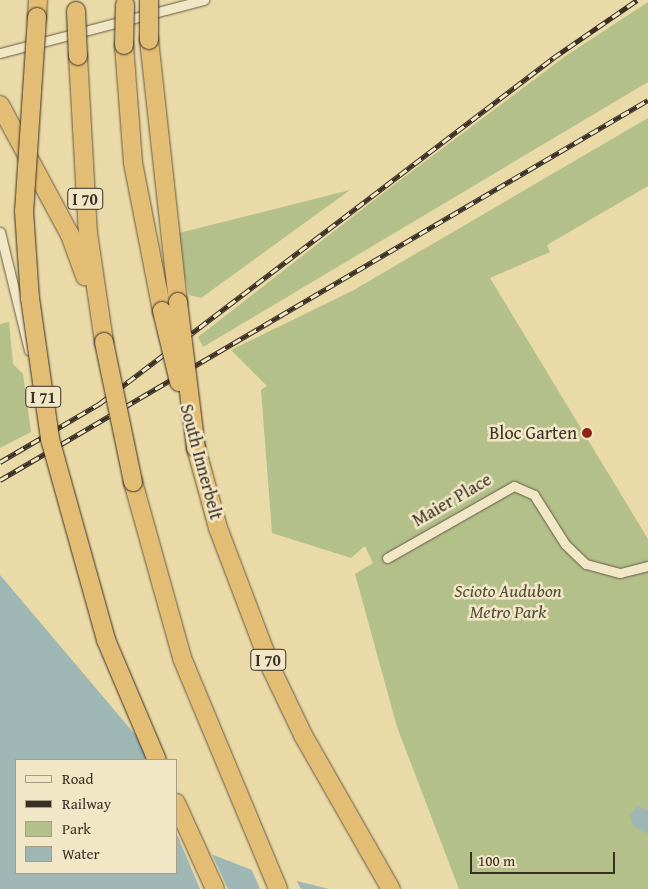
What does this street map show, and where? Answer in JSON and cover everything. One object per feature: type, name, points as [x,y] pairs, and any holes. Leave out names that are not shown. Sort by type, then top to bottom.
[{"type":"highway","points":[[149,0],[149,40],[196,448]]},
{"type":"highway","name":"South Innerbelt","points":[[125,2],[124,45],[134,163],[162,311],[218,528],[272,670],[371,859],[392,889]]},
{"type":"highway","name":"I 70","points":[[76,6],[88,233],[104,342],[133,482],[182,658],[278,889]]},
{"type":"highway","name":"I 71","points":[[37,9],[24,210],[30,298],[50,438],[106,640],[157,759]]},
{"type":"highway","points":[[0,105],[70,235],[104,342]]},
{"type":"highway","points":[[239,797],[290,889]]},
{"type":"highway","points":[[178,807],[215,889]]},
{"type":"street","points":[[0,53],[204,0]]},
{"type":"street","points":[[0,232],[29,350]]},
{"type":"street","name":"Maier Place","points":[[387,558],[499,490],[514,486],[534,495],[565,544],[586,564],[620,573],[648,566]]},
{"type":"green space","points":[[648,2],[648,82],[203,347],[198,337],[387,190],[567,55]]},
{"type":"green space","name":"Scioto Audubon Metro Park","points":[[648,118],[648,186],[547,245],[550,252],[490,278],[648,539],[648,889],[459,889],[397,727],[355,574],[373,563],[365,546],[351,558],[272,533],[261,390],[267,386],[231,350],[352,291]]},
{"type":"green space","points":[[350,190],[201,298],[189,295],[175,234]]},
{"type":"green space","points":[[9,322],[13,364],[23,374],[31,432],[0,448],[0,324]]},
{"type":"water","points":[[0,575],[138,738],[148,759],[15,759],[15,874],[178,874],[178,819],[193,847],[252,870],[329,889],[0,889]]},
{"type":"water","points":[[637,807],[648,809],[648,834],[633,826],[630,815]]},
{"type":"pier","points":[[178,816],[194,845],[211,852],[228,889],[200,889],[178,837]]},
{"type":"pier","points":[[250,866],[295,878],[301,889],[260,889]]},
{"type":"railway","points":[[0,462],[99,404],[553,58],[637,0]]},
{"type":"railway","points":[[0,480],[648,100]]},
{"type":"place","name":"Bloc Garten","points":[[587,433]]}]
